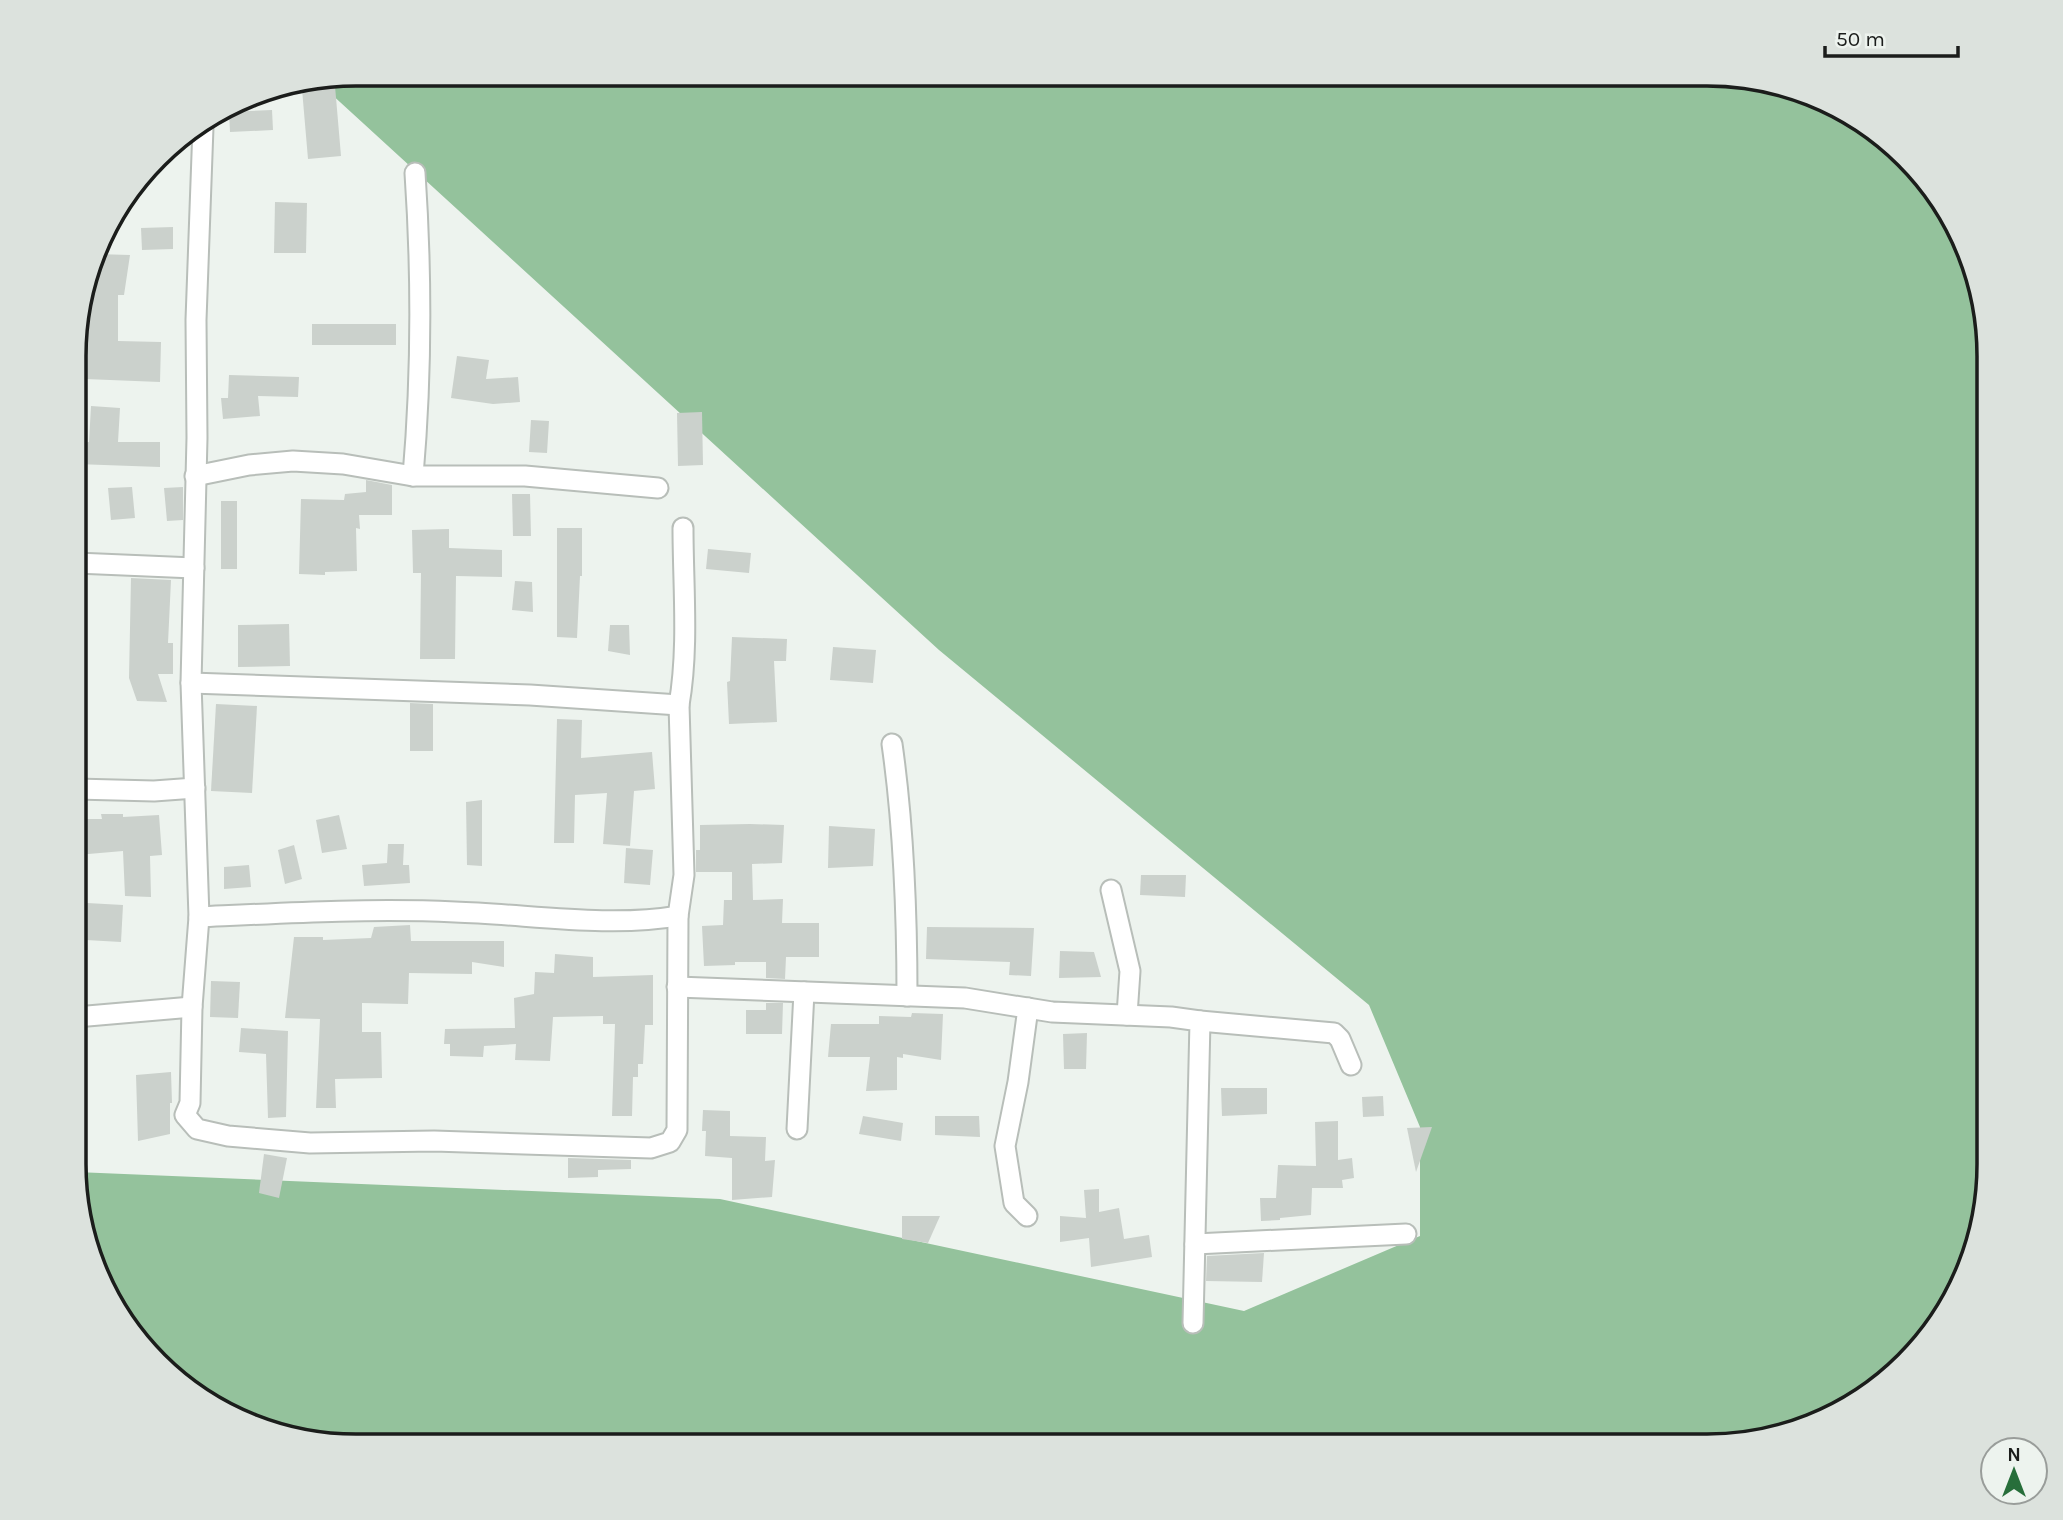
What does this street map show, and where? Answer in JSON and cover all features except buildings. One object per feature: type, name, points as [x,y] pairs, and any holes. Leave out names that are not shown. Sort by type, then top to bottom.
[{"type":"street","points":[[203,133],[196,320],[191,683],[200,917],[192,1007],[190,1103],[185,1115],[197,1129],[228,1136],[310,1143],[434,1141],[651,1148],[670,1142],[677,1130],[678,916],[684,875],[679,705],[684,654],[683,528]]},
{"type":"street","points":[[413,476],[420,397],[422,329],[415,173]]},
{"type":"street","points":[[195,476],[249,465],[293,461],[343,464],[413,476],[525,477],[658,488]]},
{"type":"street","points":[[86,563],[194,568]]},
{"type":"street","points":[[191,683],[530,695],[679,705]]},
{"type":"street","points":[[892,744],[900,798],[906,875],[907,996]]},
{"type":"street","points":[[86,789],[154,791],[195,788]]},
{"type":"street","points":[[1111,890],[1130,971],[1127,1015]]},
{"type":"street","points":[[200,917],[324,911],[453,911],[610,920],[678,916]]},
{"type":"street","points":[[677,988],[965,998],[1052,1012],[1127,1015],[1334,1033],[1340,1039],[1351,1065]]},
{"type":"street","points":[[797,1129],[804,992]]},
{"type":"street","points":[[86,1016],[192,1007]]},
{"type":"street","points":[[1027,1216],[1014,1203],[1005,1146],[1018,1082],[1028,1008]]},
{"type":"street","points":[[1193,1323],[1200,1021]]},
{"type":"street","points":[[1195,1244],[1406,1234]]},
{"type":"green space","points":[[1725,86],[1760,91],[1811,106],[1872,141],[1922,191],[1949,236],[1968,286],[1977,338],[1977,1182],[1972,1217],[1957,1268],[1922,1329],[1872,1379],[1827,1406],[1777,1425],[1725,1434],[338,1434],[286,1425],[236,1406],[191,1379],[141,1329],[114,1284],[100,1251],[91,1217],[86,1172],[720,1199],[1244,1311],[1420,1236],[1420,1127],[1369,1005],[939,650],[324,88]]}]
